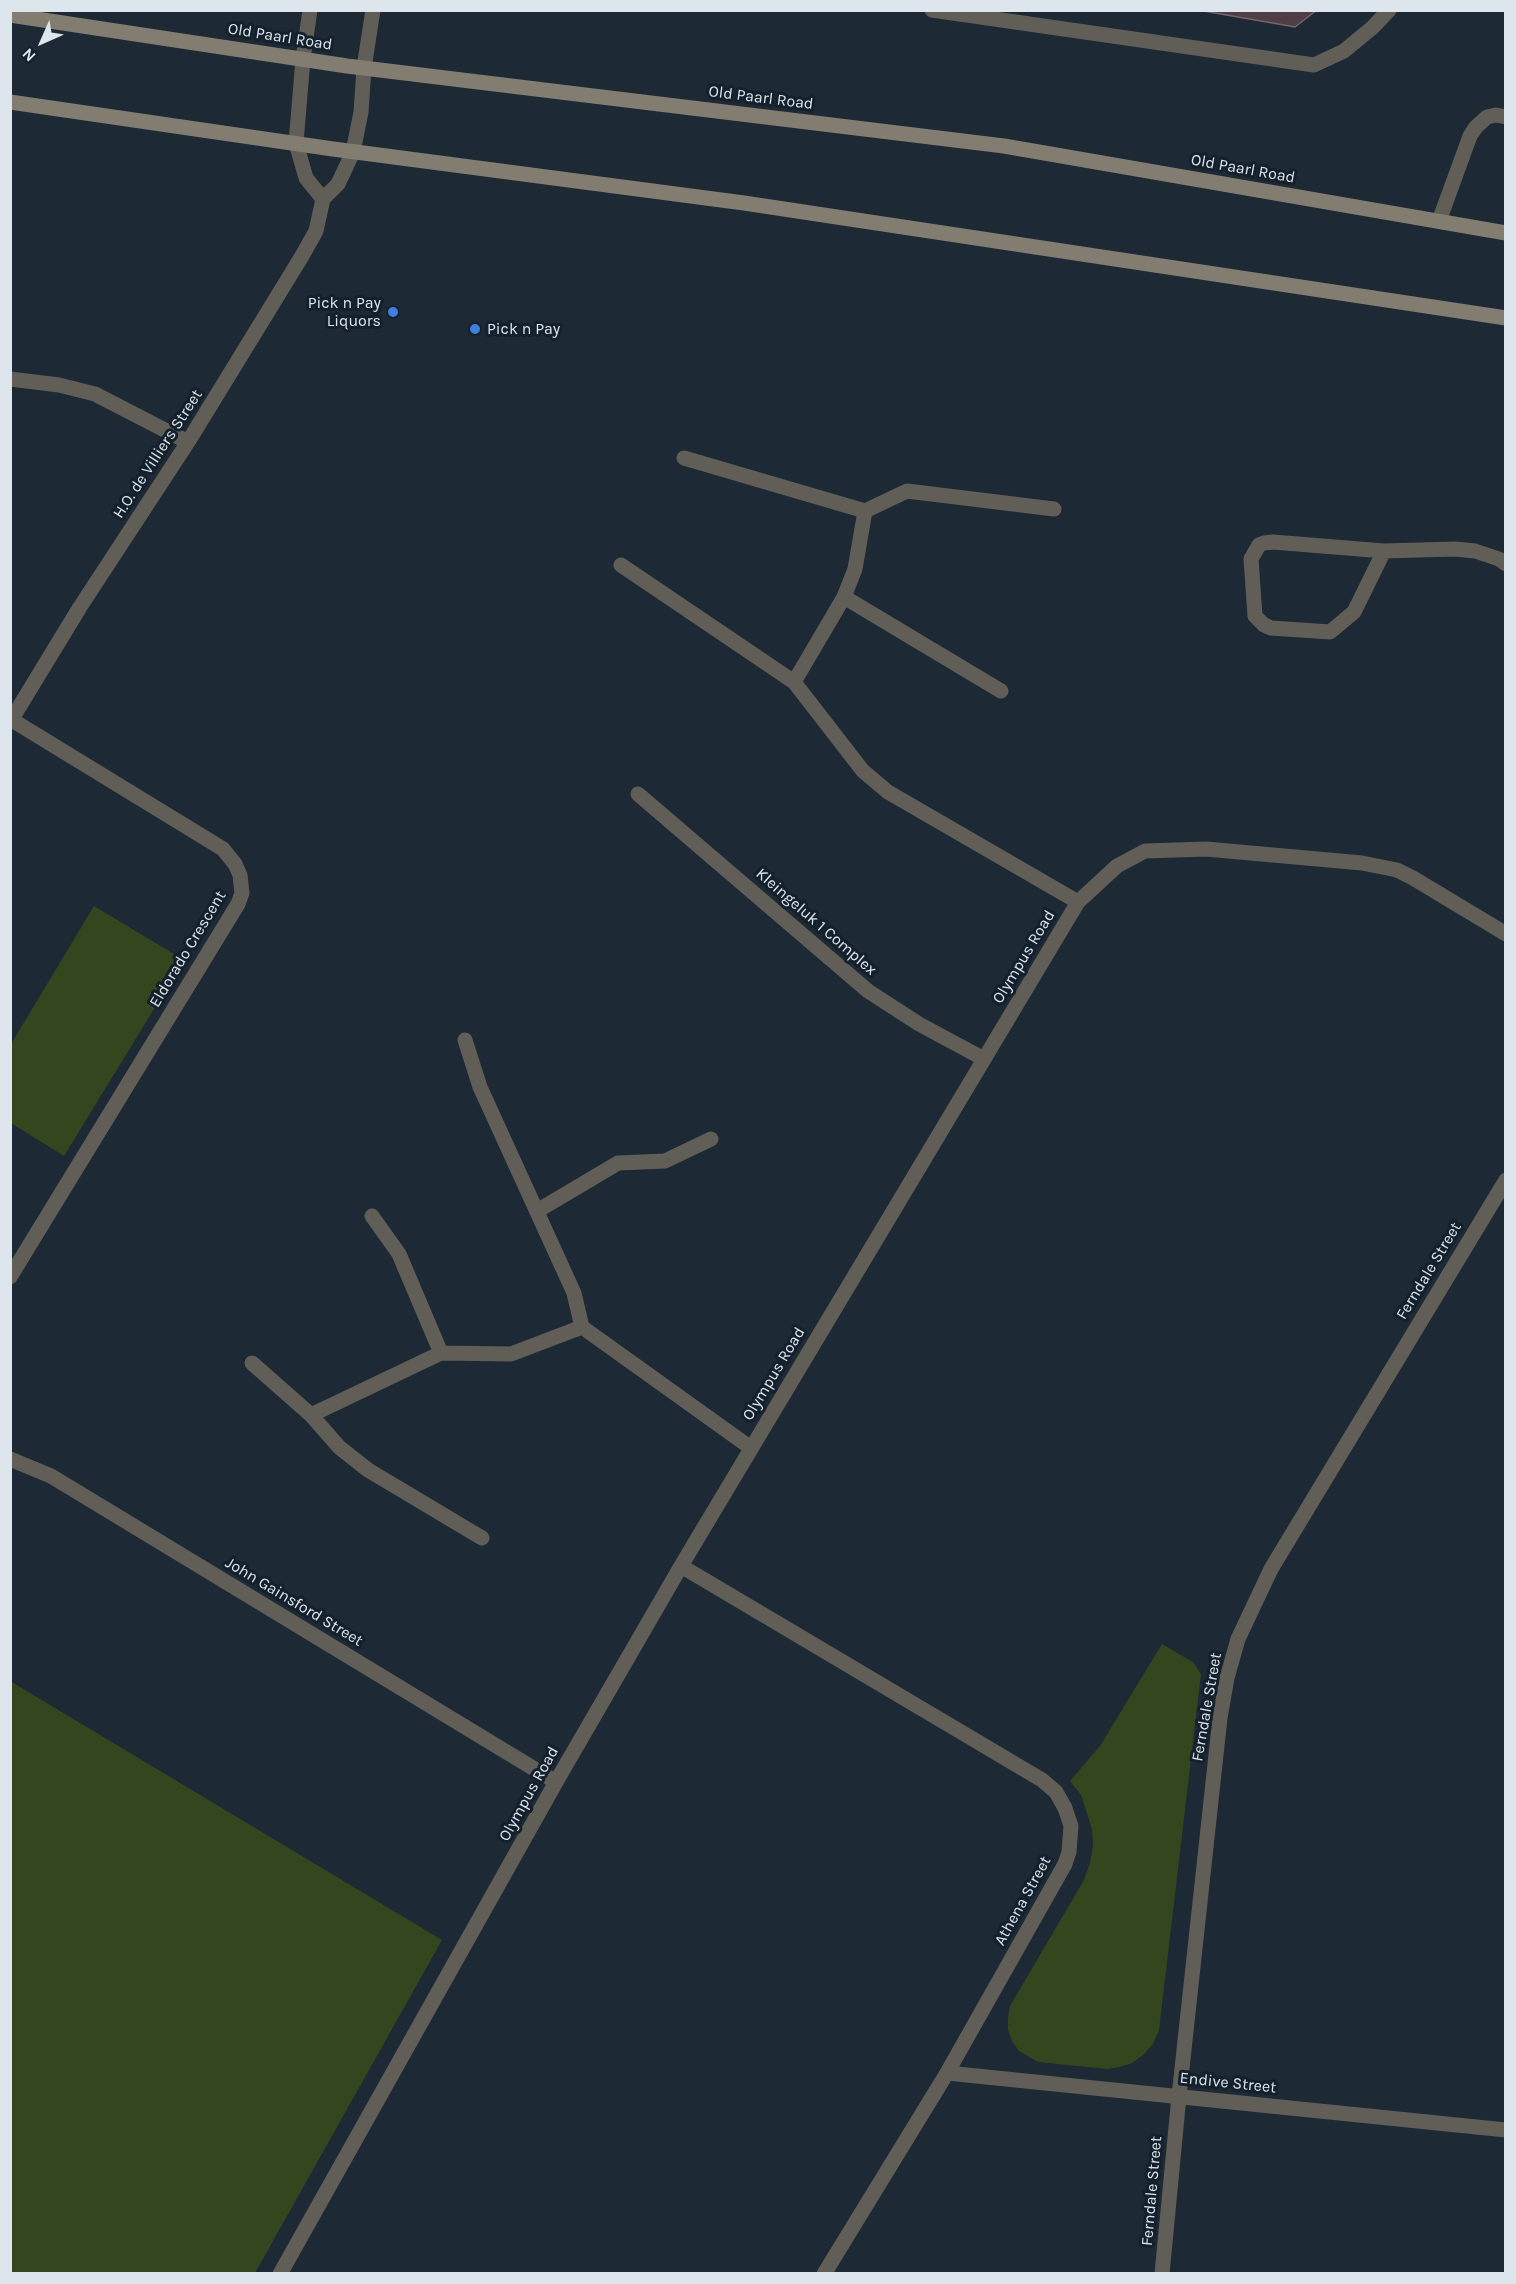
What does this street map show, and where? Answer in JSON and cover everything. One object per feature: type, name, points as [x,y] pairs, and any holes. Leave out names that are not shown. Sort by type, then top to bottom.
[{"type":"main road","name":"Old Paarl Road","points":[[10,15],[364,68],[1004,146],[1506,233]]},
{"type":"main road","points":[[10,102],[353,152],[744,203],[1506,318]]},
{"type":"street","points":[[310,10],[296,142],[306,177],[323,199]]},
{"type":"street","name":"H.O. de Villiers Street","points":[[11,721],[80,608],[188,442],[316,231],[323,199],[338,184],[353,152],[373,10]]},
{"type":"street","points":[[932,10],[1314,65],[1344,51],[1389,10]]},
{"type":"street","points":[[1439,221],[1470,136],[1487,117],[1496,114],[1506,117]]},
{"type":"street","points":[[10,379],[95,394],[188,442]]},
{"type":"street","points":[[684,458],[865,511],[907,491],[1054,509]]},
{"type":"street","points":[[794,682],[844,597],[855,569],[865,511]]},
{"type":"street","points":[[1384,551],[1354,612],[1330,632],[1271,628],[1255,616],[1251,559],[1259,546],[1273,542],[1384,551],[1455,549],[1475,551],[1506,564]]},
{"type":"street","points":[[621,565],[794,682],[863,771],[888,792],[1078,902]]},
{"type":"street","points":[[844,597],[1001,691]]},
{"type":"street","name":"Eldorado Crescent","points":[[10,1277],[238,904],[242,892],[240,875],[224,849],[11,721]]},
{"type":"street","name":"Kleingeluk 1 Complex","points":[[638,794],[868,991],[919,1024],[984,1059]]},
{"type":"street","name":"Olympus Road","points":[[280,2274],[556,1782],[681,1566],[1078,902],[1117,866],[1145,851],[1206,849],[1379,865],[1413,878],[1506,934]]},
{"type":"street","points":[[465,1040],[480,1086],[574,1293],[582,1327],[751,1448]]},
{"type":"street","points":[[537,1211],[618,1163],[665,1161],[711,1139]]},
{"type":"street","name":"Ferndale Street","points":[[1162,2274],[1220,1718],[1227,1678],[1238,1639],[1271,1569],[1506,1180]]},
{"type":"street","points":[[372,1216],[399,1254],[441,1353]]},
{"type":"street","points":[[311,1415],[441,1353],[511,1354],[582,1327]]},
{"type":"street","points":[[252,1363],[311,1415],[339,1447],[369,1470],[482,1538]]},
{"type":"street","name":"John Gainsford Street","points":[[10,1459],[51,1476],[556,1782]]},
{"type":"street","name":"Athena Street","points":[[681,1566],[1042,1780],[1056,1792],[1071,1826],[1071,1839],[1065,1864],[947,2073],[824,2274]]},
{"type":"street","name":"Endive Street","points":[[947,2073],[1506,2130]]},
{"type":"green space","points":[[94,906],[184,960],[64,1156],[11,1123],[11,1044]]},
{"type":"green space","points":[[1162,1644],[1193,1662],[1201,1674],[1159,2030],[1153,2044],[1143,2055],[1132,2063],[1120,2067],[1107,2069],[1038,2062],[1019,2051],[1012,2041],[1008,2030],[1008,2018],[1010,2006],[1084,1880],[1090,1863],[1093,1846],[1092,1829],[1081,1795],[1070,1781],[1100,1746]]},
{"type":"green space","points":[[10,1681],[442,1940],[255,2273],[11,2273]]},
{"type":"building","points":[[1198,10],[1317,10],[1295,27]]},
{"type":"place","name":"Pick n Pay Liquors","points":[[393,312]]},
{"type":"place","name":"Pick n Pay","points":[[475,329]]}]
